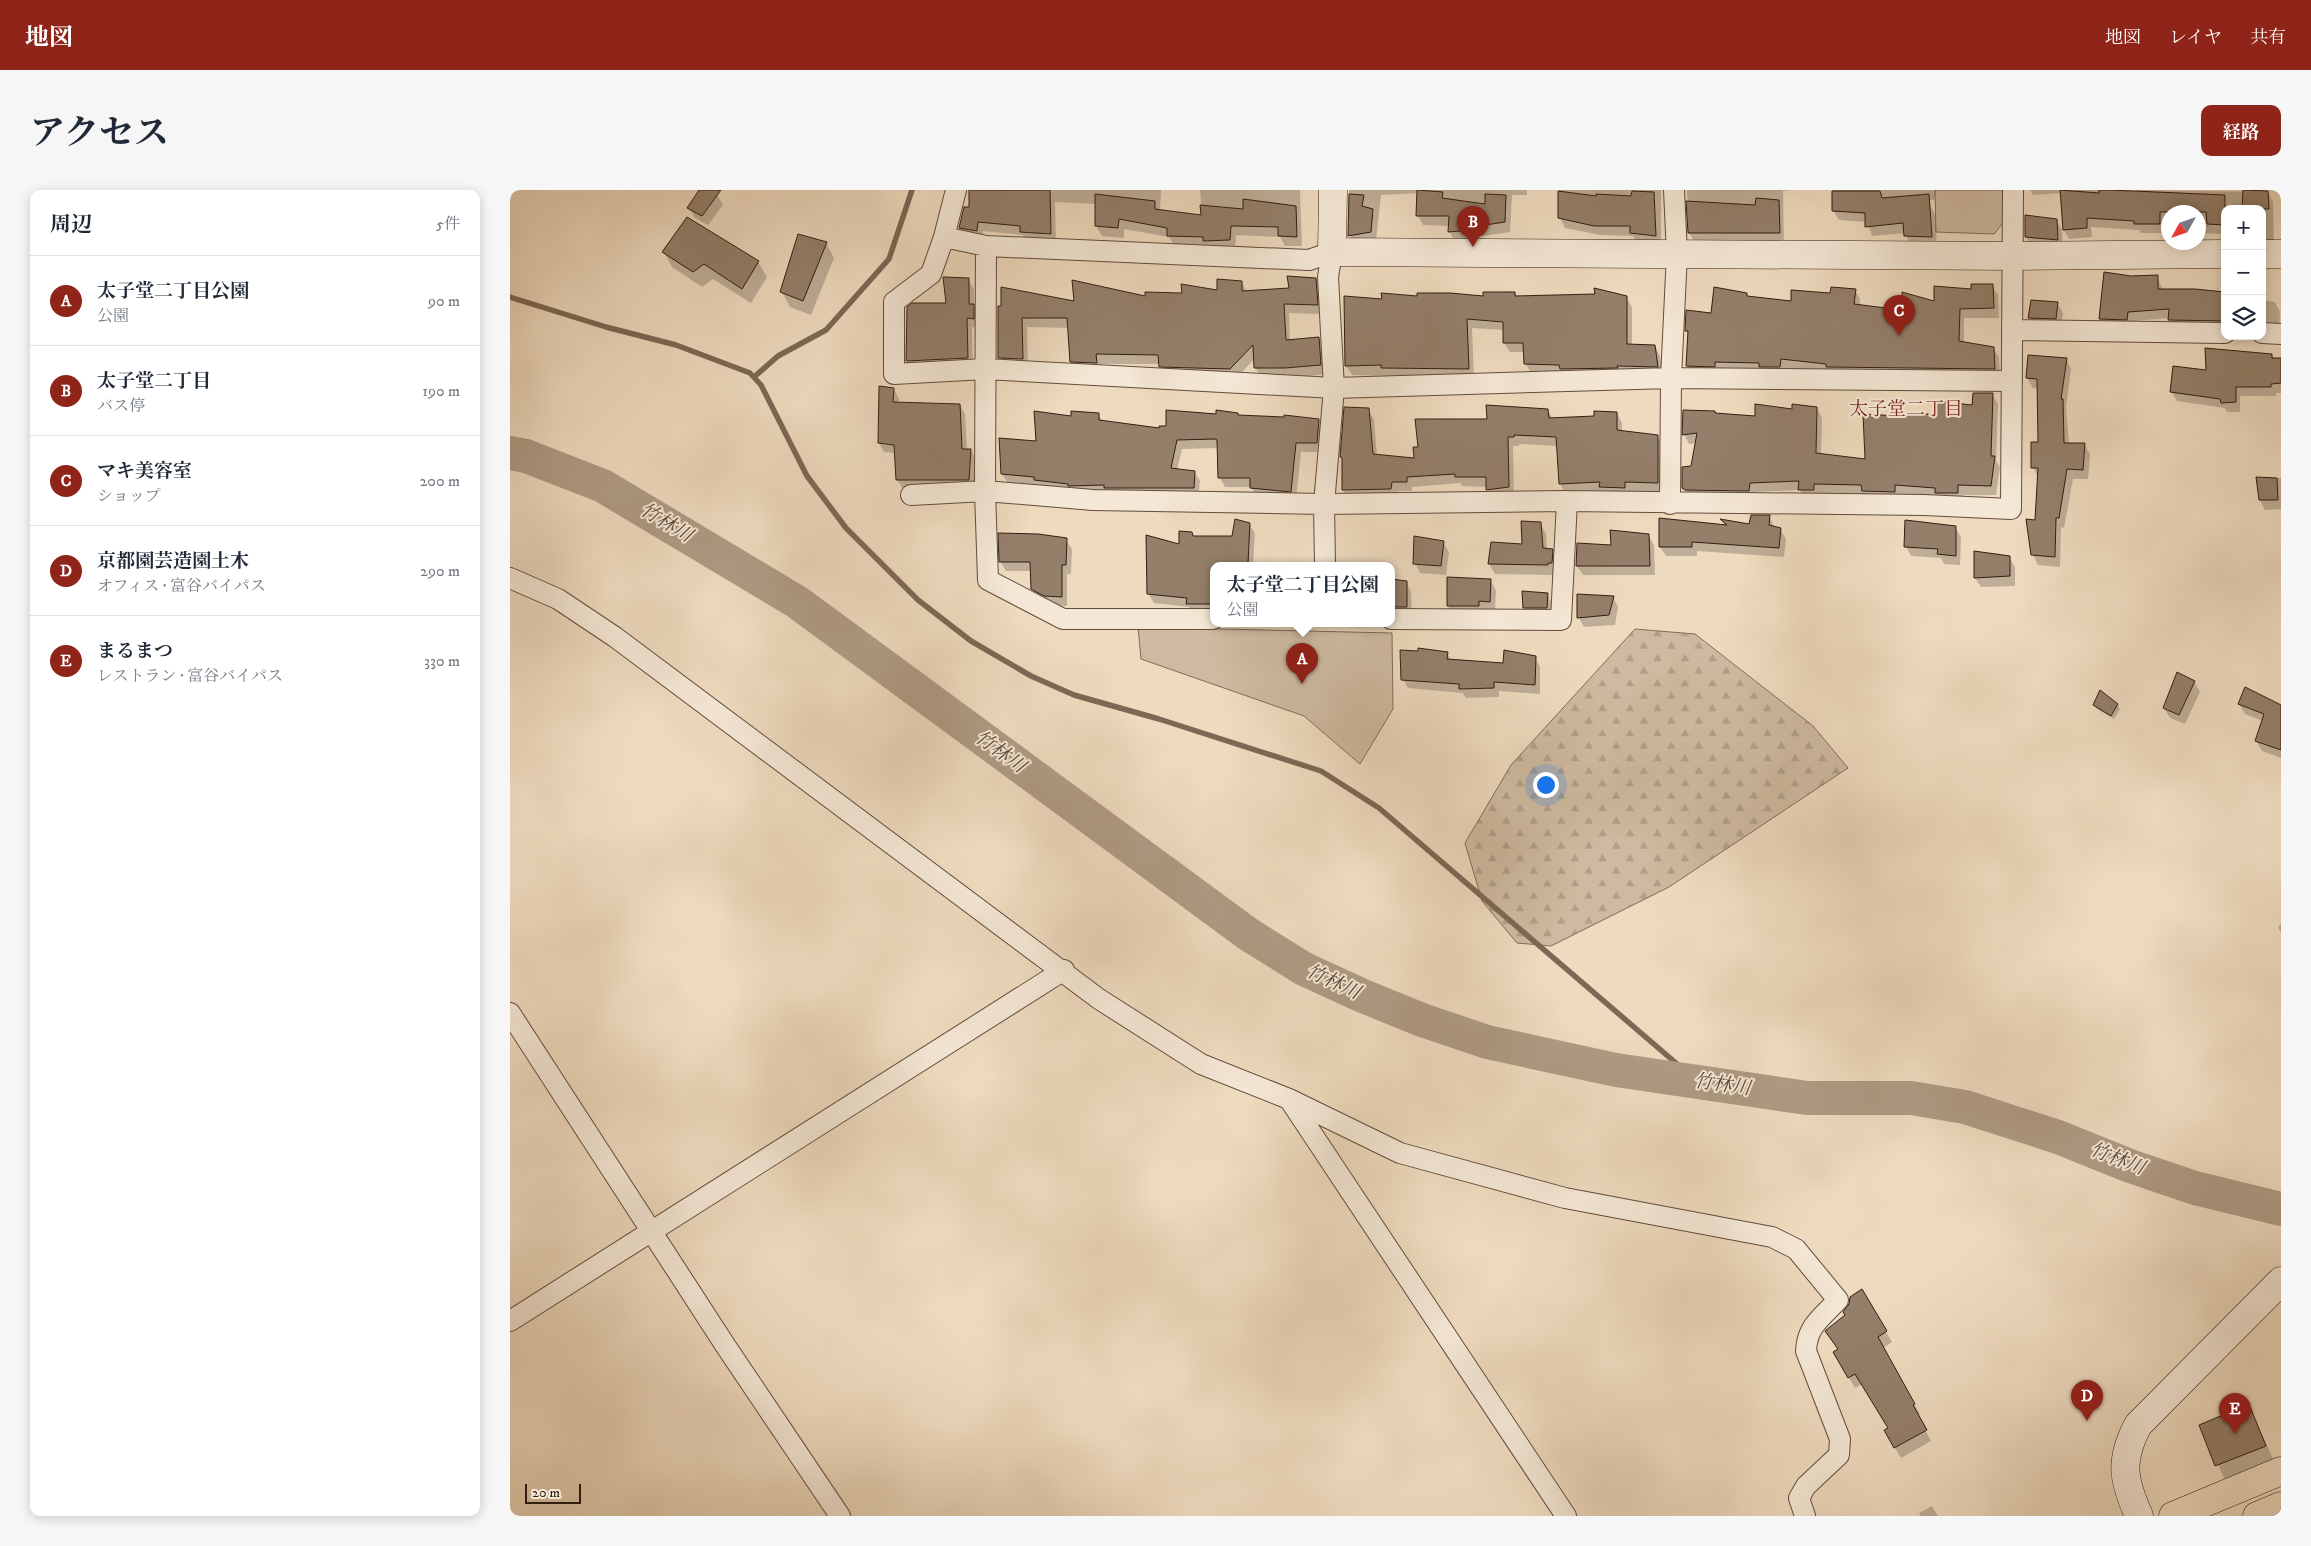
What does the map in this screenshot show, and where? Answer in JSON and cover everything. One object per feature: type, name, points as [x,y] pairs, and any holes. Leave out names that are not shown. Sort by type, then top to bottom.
[{"type":"highway","points":[[2173,1516],[2281,1471]]},
{"type":"highway","points":[[2257,1516],[2281,1506]]},
{"type":"street","points":[[956,190],[944,237],[931,274],[894,302],[894,374],[986,370],[1334,388],[1671,378],[2012,381]]},
{"type":"street","points":[[1325,562],[1324,504],[1334,388],[1328,277],[1332,252],[1333,190]]},
{"type":"street","points":[[1670,504],[1671,378],[1677,254],[1674,190]]},
{"type":"street","points":[[911,495],[985,491],[1093,500],[1324,504],[1567,501],[1670,504],[1924,505],[2011,509],[2014,190]]},
{"type":"street","points":[[944,237],[986,246],[1310,260],[1332,252],[2013,256],[2221,254]]},
{"type":"street","points":[[986,246],[985,491],[988,580],[1063,619],[1210,619]]},
{"type":"street","points":[[2266,254],[2281,254]]},
{"type":"street","points":[[2012,330],[2221,333]]},
{"type":"street","points":[[2266,333],[2281,334]]},
{"type":"street","points":[[1395,619],[1561,620],[1567,501]]},
{"type":"street","points":[[510,578],[558,599],[615,637],[1064,970],[1099,999],[1201,1064],[1289,1100],[1400,1153],[1565,1198],[1772,1237],[1796,1249],[1838,1300],[1810,1330],[1806,1339],[1806,1351],[1840,1439],[1839,1455],[1806,1486],[1799,1498],[1805,1516]]},
{"type":"street","points":[[510,1321],[840,1114],[1064,970]]},
{"type":"street","points":[[510,1013],[651,1231],[840,1516]]},
{"type":"street","points":[[1289,1100],[1566,1516]]},
{"type":"street","points":[[2139,1516],[2124,1474],[2130,1440],[2138,1425],[2275,1287]]},
{"type":"green space","points":[[1935,190],[2003,190],[2003,223],[1994,234],[1936,232]]},
{"type":"green space","points":[[1138,627],[1392,633],[1393,709],[1360,764],[1304,716],[1141,659]]},
{"type":"green space","points":[[1635,629],[1695,634],[1813,726],[1848,768],[1669,887],[1551,946],[1517,943],[1482,901],[1465,843],[1511,765]]},
{"type":"building","points":[[699,190],[721,190],[702,216],[687,208]]},
{"type":"building","points":[[969,190],[1050,190],[1051,234],[1020,232],[1020,226],[978,222],[977,231],[959,228],[964,207],[969,207]]},
{"type":"building","points":[[1417,190],[1443,192],[1442,198],[1485,204],[1485,194],[1506,195],[1505,222],[1472,227],[1473,230],[1448,232],[1449,216],[1416,216]]},
{"type":"building","points":[[2060,190],[2099,193],[2099,190],[2110,190],[2225,195],[2225,205],[2221,205],[2221,225],[2207,224],[2206,205],[2161,205],[2160,224],[2134,224],[2134,221],[2087,218],[2087,228],[2063,230]]},
{"type":"building","points":[[2243,190],[2268,191],[2269,209],[2266,209],[2266,205],[2242,205]]},
{"type":"building","points":[[1558,191],[1596,196],[1596,194],[1631,196],[1632,191],[1654,192],[1656,236],[1630,233],[1630,226],[1594,226],[1558,218]]},
{"type":"building","points":[[1832,191],[1880,191],[1882,198],[1929,194],[1932,237],[1904,236],[1903,223],[1865,227],[1865,213],[1832,211]]},
{"type":"building","points":[[1095,194],[1155,201],[1155,209],[1201,215],[1200,205],[1243,209],[1243,199],[1296,206],[1297,237],[1278,236],[1278,227],[1231,226],[1230,240],[1203,241],[1203,237],[1167,236],[1167,228],[1119,219],[1118,228],[1095,226]]},
{"type":"building","points":[[1349,194],[1364,195],[1362,206],[1373,209],[1371,232],[1348,236]]},
{"type":"building","points":[[1756,198],[1779,200],[1780,233],[1688,233],[1686,201],[1755,205]]},
{"type":"building","points":[[2025,215],[2057,219],[2058,240],[2025,237]]},
{"type":"building","points":[[687,217],[759,261],[742,289],[704,264],[693,272],[662,252]]},
{"type":"building","points":[[798,234],[827,242],[803,301],[780,292]]},
{"type":"building","points":[[2104,272],[2131,276],[2158,275],[2158,289],[2195,289],[2221,292],[2221,321],[2168,320],[2169,309],[2128,312],[2127,320],[2099,319]]},
{"type":"building","points":[[1287,276],[1316,278],[1318,305],[1284,304],[1286,340],[1319,337],[1321,365],[1254,368],[1253,345],[1230,369],[1159,367],[1158,355],[1096,354],[1097,363],[1070,362],[1067,318],[1022,318],[1023,359],[998,358],[998,306],[1001,306],[1001,287],[1074,301],[1072,280],[1145,296],[1145,292],[1182,293],[1181,284],[1217,290],[1217,279],[1242,281],[1242,291],[1289,288]]},
{"type":"building","points":[[943,277],[969,278],[969,304],[974,304],[974,319],[967,318],[968,358],[906,361],[907,307],[912,303],[946,303]]},
{"type":"building","points":[[1971,284],[1993,284],[1994,308],[1960,309],[1959,341],[1994,347],[1995,369],[1826,367],[1826,364],[1781,359],[1780,367],[1759,367],[1759,363],[1715,362],[1715,367],[1686,366],[1688,331],[1685,331],[1686,310],[1711,313],[1714,287],[1747,293],[1747,296],[1791,301],[1791,290],[1830,293],[1831,287],[1856,289],[1854,304],[1902,310],[1902,292],[1934,301],[1934,286],[1971,289]]},
{"type":"building","points":[[1594,288],[1627,296],[1627,344],[1655,345],[1658,367],[1617,366],[1618,368],[1560,369],[1559,365],[1524,364],[1523,343],[1503,343],[1503,322],[1467,319],[1469,369],[1381,368],[1381,365],[1345,366],[1344,296],[1382,299],[1381,293],[1417,296],[1417,293],[1450,293],[1483,296],[1483,292],[1515,292],[1515,296],[1595,294]]},
{"type":"building","points":[[2031,300],[2058,302],[2056,319],[2028,318]]},
{"type":"building","points":[[2205,348],[2272,354],[2272,358],[2281,358],[2281,383],[2271,384],[2271,387],[2236,387],[2236,402],[2221,403],[2220,399],[2170,392],[2173,366],[2206,370]]},
{"type":"building","points":[[2028,355],[2067,358],[2061,399],[2063,399],[2064,443],[2085,443],[2083,470],[2067,469],[2059,518],[2056,518],[2055,557],[2031,555],[2026,519],[2035,520],[2038,468],[2031,468],[2031,442],[2038,442],[2037,379],[2026,378]]},
{"type":"building","points":[[879,386],[894,388],[893,402],[960,404],[962,449],[971,449],[969,480],[896,480],[894,445],[878,443]]},
{"type":"building","points":[[1973,393],[1993,393],[1991,456],[1995,456],[1991,486],[1958,485],[1958,493],[1935,493],[1935,488],[1895,485],[1895,492],[1862,491],[1861,485],[1814,484],[1814,490],[1798,490],[1799,481],[1750,483],[1749,491],[1685,490],[1682,488],[1682,467],[1691,466],[1697,433],[1682,435],[1683,410],[1715,411],[1715,413],[1755,416],[1755,404],[1792,409],[1792,404],[1817,407],[1816,453],[1865,459],[1863,414],[1899,416],[1898,414],[1935,414],[1935,401],[1972,405]]},
{"type":"building","points":[[1486,405],[1548,409],[1549,418],[1594,416],[1594,411],[1617,412],[1617,430],[1658,435],[1658,483],[1625,482],[1625,488],[1599,487],[1600,482],[1559,484],[1556,437],[1514,435],[1514,437],[1508,437],[1509,487],[1486,490],[1486,477],[1455,477],[1455,474],[1407,477],[1407,482],[1392,482],[1391,489],[1342,490],[1342,457],[1340,457],[1344,407],[1369,408],[1373,454],[1414,458],[1413,447],[1418,447],[1415,419],[1487,419]]},
{"type":"building","points":[[1166,410],[1216,414],[1216,410],[1238,413],[1238,415],[1284,417],[1284,415],[1319,419],[1317,443],[1296,443],[1291,492],[1250,488],[1250,478],[1218,478],[1217,440],[1215,439],[1177,440],[1171,468],[1195,471],[1194,488],[1104,488],[1104,485],[1068,486],[1068,484],[1034,480],[1034,477],[1001,474],[999,438],[1036,441],[1034,411],[1071,416],[1071,411],[1099,413],[1099,420],[1159,428],[1159,426],[1166,426]]},
{"type":"building","points":[[2256,477],[2277,478],[2278,500],[2259,500]]},
{"type":"building","points":[[1751,515],[1770,515],[1769,525],[1781,528],[1779,548],[1692,542],[1692,547],[1659,547],[1659,518],[1727,525],[1720,519],[1749,524]]},
{"type":"building","points":[[1235,519],[1250,523],[1248,562],[1210,562],[1210,604],[1186,604],[1187,598],[1147,594],[1146,535],[1179,544],[1179,531],[1192,532],[1193,536],[1232,536]]},
{"type":"building","points":[[1905,520],[1956,526],[1956,556],[1937,554],[1938,549],[1904,547]]},
{"type":"building","points":[[1521,521],[1541,522],[1543,548],[1553,549],[1552,563],[1548,563],[1548,565],[1488,564],[1491,542],[1522,544]]},
{"type":"building","points":[[1610,530],[1649,534],[1650,566],[1576,566],[1577,543],[1611,545]]},
{"type":"building","points":[[998,533],[1038,534],[1067,538],[1066,565],[1062,565],[1062,597],[1044,596],[1031,589],[1030,562],[999,562]]},
{"type":"building","points":[[1414,536],[1444,541],[1441,566],[1413,564]]},
{"type":"building","points":[[1974,551],[2010,556],[2010,576],[1974,578]]},
{"type":"building","points":[[1447,577],[1491,579],[1490,602],[1479,601],[1479,606],[1447,606]]},
{"type":"building","points":[[1395,580],[1407,581],[1407,607],[1395,607]]},
{"type":"building","points":[[1522,591],[1548,593],[1547,608],[1523,608]]},
{"type":"building","points":[[1577,594],[1614,596],[1609,615],[1577,618]]},
{"type":"building","points":[[1418,648],[1448,652],[1447,659],[1503,663],[1504,650],[1536,656],[1535,685],[1494,682],[1494,688],[1459,689],[1459,684],[1401,680],[1400,650],[1418,651]]},
{"type":"building","points":[[2177,672],[2195,681],[2179,715],[2163,708]]},
{"type":"building","points":[[2245,687],[2281,705],[2281,750],[2255,741],[2264,714],[2238,704]]},
{"type":"building","points":[[2100,690],[2118,704],[2111,716],[2093,705]]},
{"type":"building","points":[[1862,1289],[1887,1331],[1878,1337],[1915,1404],[1913,1405],[1927,1430],[1894,1448],[1884,1430],[1888,1428],[1855,1374],[1848,1378],[1833,1352],[1838,1349],[1825,1331],[1845,1315],[1843,1312],[1849,1304],[1850,1297]]},
{"type":"building","points":[[2249,1404],[2266,1446],[2215,1466],[2199,1425]]},
{"type":"waterway","points":[[754,377],[778,356],[826,330],[889,259],[912,190]]},
{"type":"waterway","points":[[510,297],[606,327],[676,345],[750,373],[761,385],[807,476],[846,528],[918,600],[971,641],[1031,676],[1074,695],[1159,719],[1321,771],[1379,808],[1698,1082]]},
{"type":"waterway","name":"竹林川","points":[[510,453],[526,456],[603,486],[797,602],[1248,934],[1304,969],[1363,996],[1422,1020],[1487,1042],[1616,1070],[1807,1098],[1911,1098],[1965,1107],[2058,1137],[2130,1166],[2195,1188],[2281,1209]]},
{"type":"place","name":"太子堂二丁目","points":[[1473,247]]},
{"type":"place","name":"マキ美容室","points":[[1899,336]]},
{"type":"place","name":"太子堂二丁目公園","points":[[1302,684]]},
{"type":"place","name":"京都園芸造園土木","points":[[2087,1421]]},
{"type":"place","name":"まるまつ","points":[[2235,1434]]},
{"type":"district","name":"太子堂二丁目","points":[[1906,409]]}]
